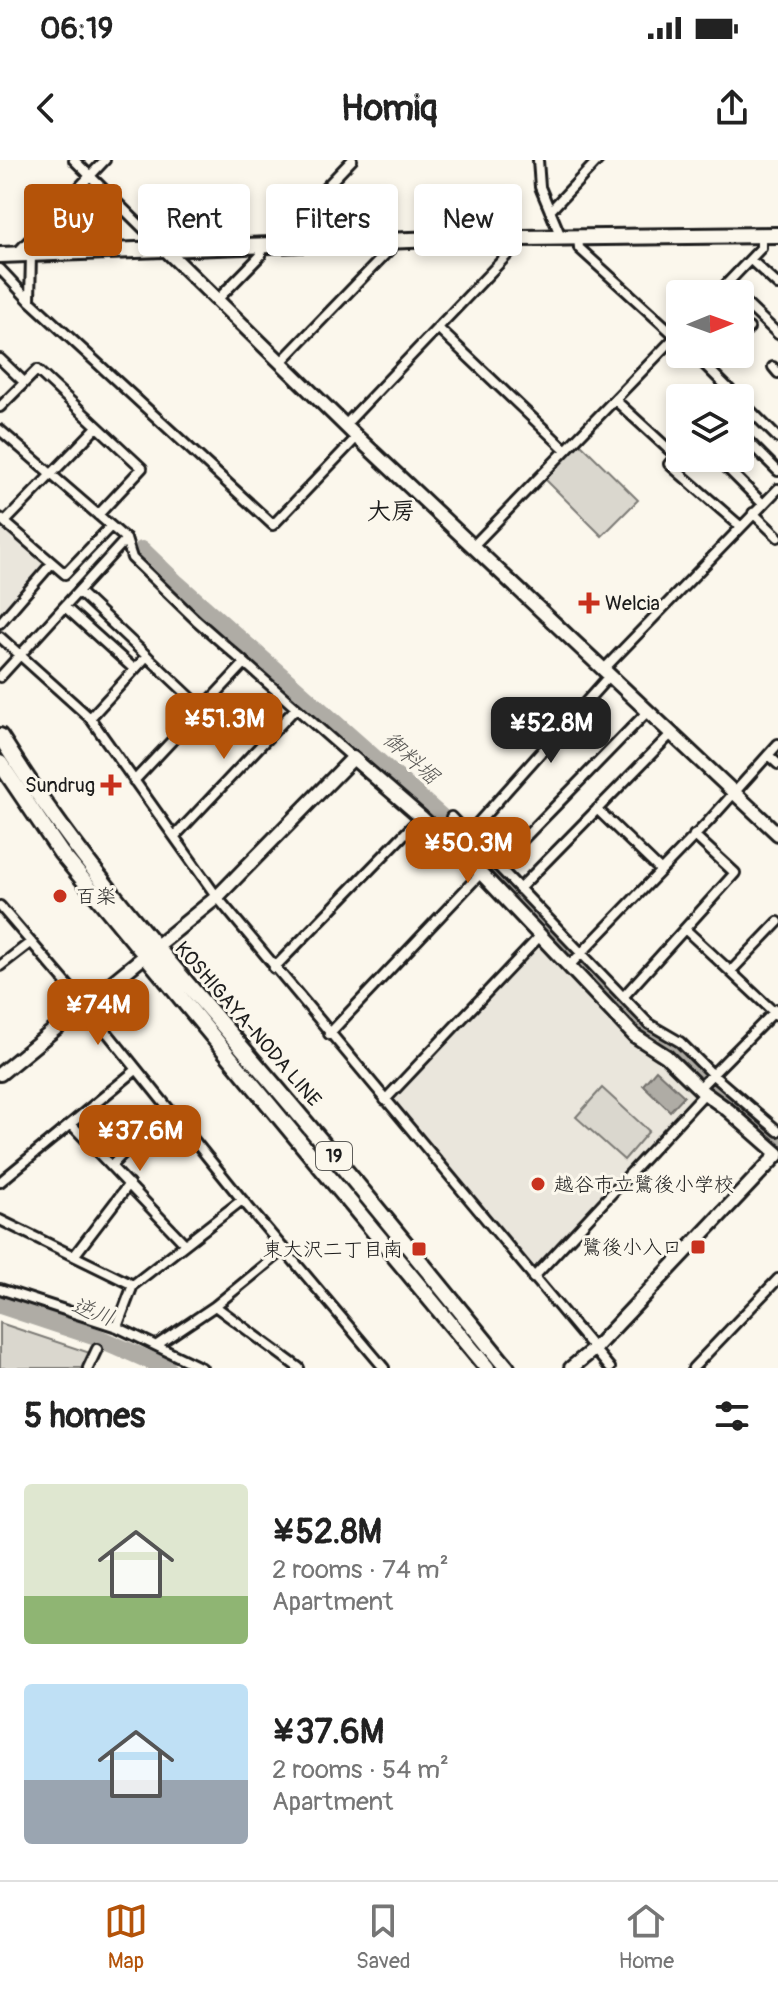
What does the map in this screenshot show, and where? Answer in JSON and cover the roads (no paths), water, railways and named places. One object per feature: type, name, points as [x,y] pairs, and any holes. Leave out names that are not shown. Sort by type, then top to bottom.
[{"type":"main road","points":[[522,238],[773,232]]},
{"type":"main road","points":[[250,246],[266,246]]},
{"type":"main road","name":"KOSHIGAYA-NODA LINE","points":[[0,736],[150,951],[487,1368]]},
{"type":"main road","name":"KOSHIGAYA-NODA LINE","points":[[0,763],[61,853],[321,1140],[507,1368]]},
{"type":"street","points":[[74,160],[138,223]]},
{"type":"street","points":[[8,255],[105,160]]},
{"type":"street","points":[[329,184],[352,160]]},
{"type":"street","points":[[538,160],[540,187],[561,237]]},
{"type":"street","points":[[550,211],[598,160]]},
{"type":"street","points":[[732,280],[773,232]]},
{"type":"street","points":[[578,237],[579,248],[666,325]]},
{"type":"street","points":[[218,299],[261,255],[260,246]]},
{"type":"street","points":[[30,301],[31,256]]},
{"type":"street","points":[[168,256],[218,299],[357,437],[778,834]]},
{"type":"street","points":[[282,361],[383,256]]},
{"type":"street","points":[[345,425],[506,256]]},
{"type":"street","points":[[751,260],[778,285]]},
{"type":"street","points":[[0,269],[30,301],[273,525],[357,437]]},
{"type":"street","points":[[754,311],[778,334]]},
{"type":"street","points":[[439,329],[566,450]]},
{"type":"street","points":[[473,546],[666,349]]},
{"type":"street","points":[[0,359],[24,382]]},
{"type":"street","points":[[708,368],[724,384]]},
{"type":"street","points":[[0,407],[37,370],[142,468],[98,515]]},
{"type":"street","points":[[615,400],[676,456],[669,464],[740,526]]},
{"type":"street","points":[[754,415],[778,438]]},
{"type":"street","points":[[97,427],[2,520],[65,574],[111,526]]},
{"type":"street","points":[[0,430],[126,539],[132,558],[196,620],[481,873],[572,964],[635,1036],[778,1131]]},
{"type":"street","points":[[754,447],[778,471]]},
{"type":"street","points":[[731,472],[763,504]]},
{"type":"street","points":[[468,834],[607,672],[740,526],[777,491]]},
{"type":"street","points":[[753,513],[778,537]]},
{"type":"street","points":[[0,677],[126,539]]},
{"type":"street","points":[[0,623],[52,563]]},
{"type":"street","points":[[79,592],[203,709]]},
{"type":"street","points":[[65,607],[134,669]]},
{"type":"street","points":[[0,637],[90,718],[217,897],[610,1368]]},
{"type":"street","points":[[90,718],[147,656]]},
{"type":"street","points":[[134,781],[245,663]]},
{"type":"street","points":[[175,836],[296,708]]},
{"type":"street","points":[[497,866],[648,711]]},
{"type":"street","points":[[519,889],[671,734]]},
{"type":"street","points":[[572,964],[778,744]]},
{"type":"street","points":[[768,755],[778,764]]},
{"type":"street","points":[[0,1074],[217,897],[353,758]]},
{"type":"street","points":[[597,809],[658,868]]},
{"type":"street","points":[[274,968],[421,817]]},
{"type":"street","points":[[451,817],[649,1024],[680,1042],[728,1110],[778,1154],[594,1349],[571,1368]]},
{"type":"street","points":[[624,996],[735,873],[694,835]]},
{"type":"street","points":[[329,1034],[481,873]]},
{"type":"street","points":[[0,906],[384,1368]]},
{"type":"street","points":[[731,971],[778,922]]},
{"type":"street","points":[[533,1278],[707,1084],[777,1013],[686,930]]},
{"type":"street","points":[[385,1100],[541,935]]},
{"type":"street","points":[[0,966],[31,942]]},
{"type":"street","points":[[0,1182],[136,1070]]},
{"type":"street","points":[[111,1166],[167,1108]]},
{"type":"street","points":[[71,1124],[185,1244]]},
{"type":"street","points":[[74,1256],[129,1184]]},
{"type":"street","points":[[117,1327],[133,1285],[242,1200]]},
{"type":"street","points":[[0,1220],[133,1285]]},
{"type":"street","points":[[157,1345],[215,1306],[285,1249]]},
{"type":"street","points":[[699,1366],[778,1279]]},
{"type":"street","points":[[0,1289],[117,1327],[202,1368]]},
{"type":"street","points":[[215,1306],[299,1368]]},
{"type":"street","points":[[88,1368],[97,1349]]},
{"type":"waterway","name":"御料堀","points":[[142,550],[457,831],[641,1028],[669,1044],[778,1142]]},
{"type":"waterway","name":"逆川","points":[[0,1305],[96,1337],[167,1368]]},
{"type":"place","name":"Welcia","points":[[589,603]]},
{"type":"place","name":"Sundrug","points":[[111,785]]},
{"type":"place","name":"百楽","points":[[60,896]]},
{"type":"place","name":"越谷市立鷺後小学校","points":[[538,1184]]},
{"type":"place","name":"鷺後小入口","points":[[698,1247]]},
{"type":"place","name":"東大沢二丁目南","points":[[419,1249]]},
{"type":"district","name":"大房","points":[[391,511]]}]
